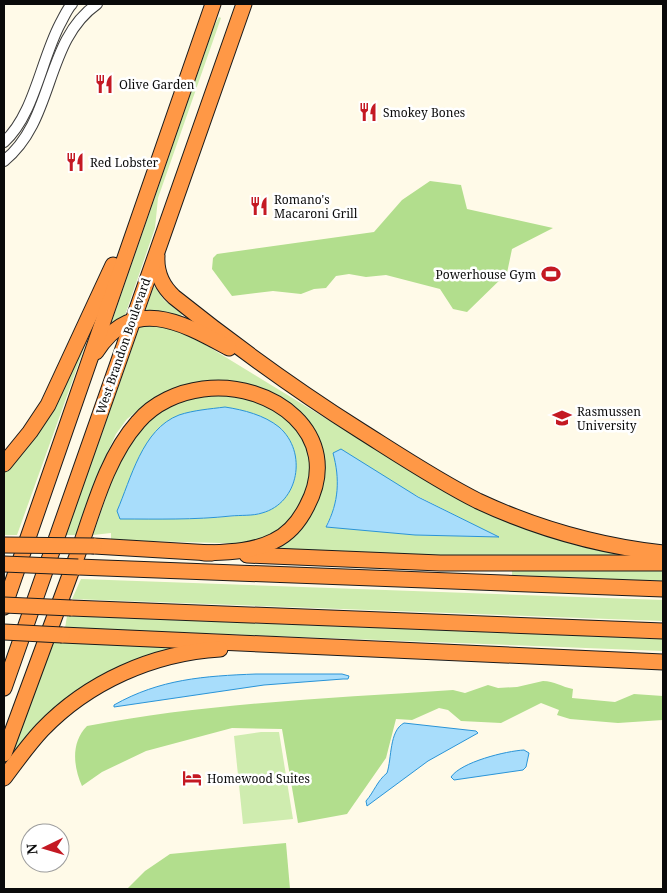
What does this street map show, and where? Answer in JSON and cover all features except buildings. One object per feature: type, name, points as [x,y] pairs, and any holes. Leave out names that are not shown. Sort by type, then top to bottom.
[{"type":"highway","points":[[213,4],[4,606],[663,631]]},
{"type":"highway","name":"West Brandon Boulevard","points":[[4,688],[243,4]]},
{"type":"highway","points":[[4,464],[30,432],[48,405],[81,330],[143,203]]},
{"type":"highway","points":[[157,252],[158,275],[169,293],[266,368],[412,463],[477,500],[533,523],[580,538],[663,554]]},
{"type":"highway","points":[[86,367],[108,336],[132,322],[162,318],[180,323],[266,368]]},
{"type":"highway","points":[[4,754],[100,492],[125,440],[150,410],[165,400],[181,394],[215,387],[237,388],[278,402],[305,428],[313,446],[317,463],[317,479],[312,498],[297,523],[276,540],[233,552],[204,553]]},
{"type":"highway","points":[[4,545],[94,546],[204,553],[440,563],[663,563]]},
{"type":"highway","points":[[4,564],[663,590]]},
{"type":"highway","points":[[4,632],[294,644],[454,654],[663,662]]},
{"type":"highway","points":[[4,778],[29,745],[56,717],[94,689],[128,670],[184,653],[294,644]]},
{"type":"street","points":[[4,142],[18,126],[51,41],[72,4]]},
{"type":"street","points":[[4,161],[29,133],[45,98],[70,32],[87,11],[97,4]]},
{"type":"street","points":[[32,93],[45,98]]},
{"type":"green space","points":[[219,17],[221,18],[158,198],[155,228],[124,318],[110,327],[214,26]]},
{"type":"green space","points":[[430,181],[461,185],[467,209],[553,228],[512,249],[507,273],[467,312],[453,309],[440,289],[386,275],[366,277],[349,274],[336,276],[326,288],[314,289],[301,294],[273,291],[232,296],[212,269],[213,258],[217,254],[374,232],[402,200]]},
{"type":"green space","points":[[154,286],[164,300],[182,314],[181,316],[162,312],[145,312]]},
{"type":"green space","points":[[155,324],[178,328],[446,492],[643,556],[553,559],[267,552],[295,531],[318,455],[260,388],[215,380],[183,385],[147,403],[127,419],[116,434],[102,464],[77,535],[66,535],[140,326]],"holes":[[[333,453],[498,537],[415,535],[326,526],[334,508],[337,490],[337,472]]]},
{"type":"green space","points":[[91,329],[17,535],[4,535],[4,470]]},
{"type":"green space","points":[[195,394],[256,397],[298,427],[311,458],[310,483],[290,524],[257,544],[111,540],[111,533],[93,535],[119,460],[150,416]],"holes":[[[280,428],[288,441],[296,465],[292,487],[276,505],[262,513],[207,518],[121,519]]]},
{"type":"green space","points":[[512,568],[663,569],[663,581],[512,575]]},
{"type":"green space","points":[[81,579],[663,600],[663,621],[72,599]]},
{"type":"green space","points":[[67,616],[663,639],[663,651],[65,628]]},
{"type":"green space","points":[[50,642],[187,646],[119,670],[10,763],[7,761]]},
{"type":"green space","points":[[543,681],[573,689],[572,698],[615,702],[634,694],[663,696],[663,720],[618,723],[570,719],[557,715],[559,710],[541,703],[501,723],[461,721],[448,710],[439,708],[412,720],[396,719],[386,758],[347,814],[298,823],[282,729],[232,728],[146,751],[102,772],[82,786],[75,762],[78,739],[87,726],[132,718],[223,707],[315,699],[453,690],[465,693],[488,685],[498,688],[517,687]]},
{"type":"green space","points":[[261,732],[279,732],[293,819],[243,824],[234,736]]},
{"type":"green space","points":[[286,843],[290,889],[127,889],[145,871],[170,854]]},
{"type":"water","points":[[225,407],[246,411],[267,419],[279,427],[288,437],[294,450],[296,463],[295,476],[291,488],[284,499],[275,507],[255,515],[190,519],[120,519],[117,511],[133,470],[139,456],[156,431],[166,422],[179,415]]},
{"type":"water","points":[[341,449],[418,497],[499,537],[415,535],[326,527],[334,509],[337,490],[337,472],[333,453]]},
{"type":"water","points":[[342,674],[349,676],[348,679],[264,685],[114,707],[114,705],[131,696],[165,684],[218,676]]},
{"type":"water","points":[[404,723],[476,731],[478,733],[428,761],[367,806],[366,801],[387,773],[393,738],[399,727]]},
{"type":"water","points":[[524,750],[529,753],[526,767],[523,770],[454,780],[451,777],[474,762],[496,755]]},
{"type":"place","name":"Olive Garden","points":[[104,84]]},
{"type":"place","name":"Smokey Bones","points":[[368,112]]},
{"type":"place","name":"Red Lobster","points":[[75,162]]},
{"type":"place","name":"Romano's Macaroni Grill","points":[[259,206]]},
{"type":"place","name":"Powerhouse Gym","points":[[551,274]]},
{"type":"place","name":"Rasmussen University","points":[[562,418]]},
{"type":"place","name":"Homewood Suites","points":[[192,778]]}]
